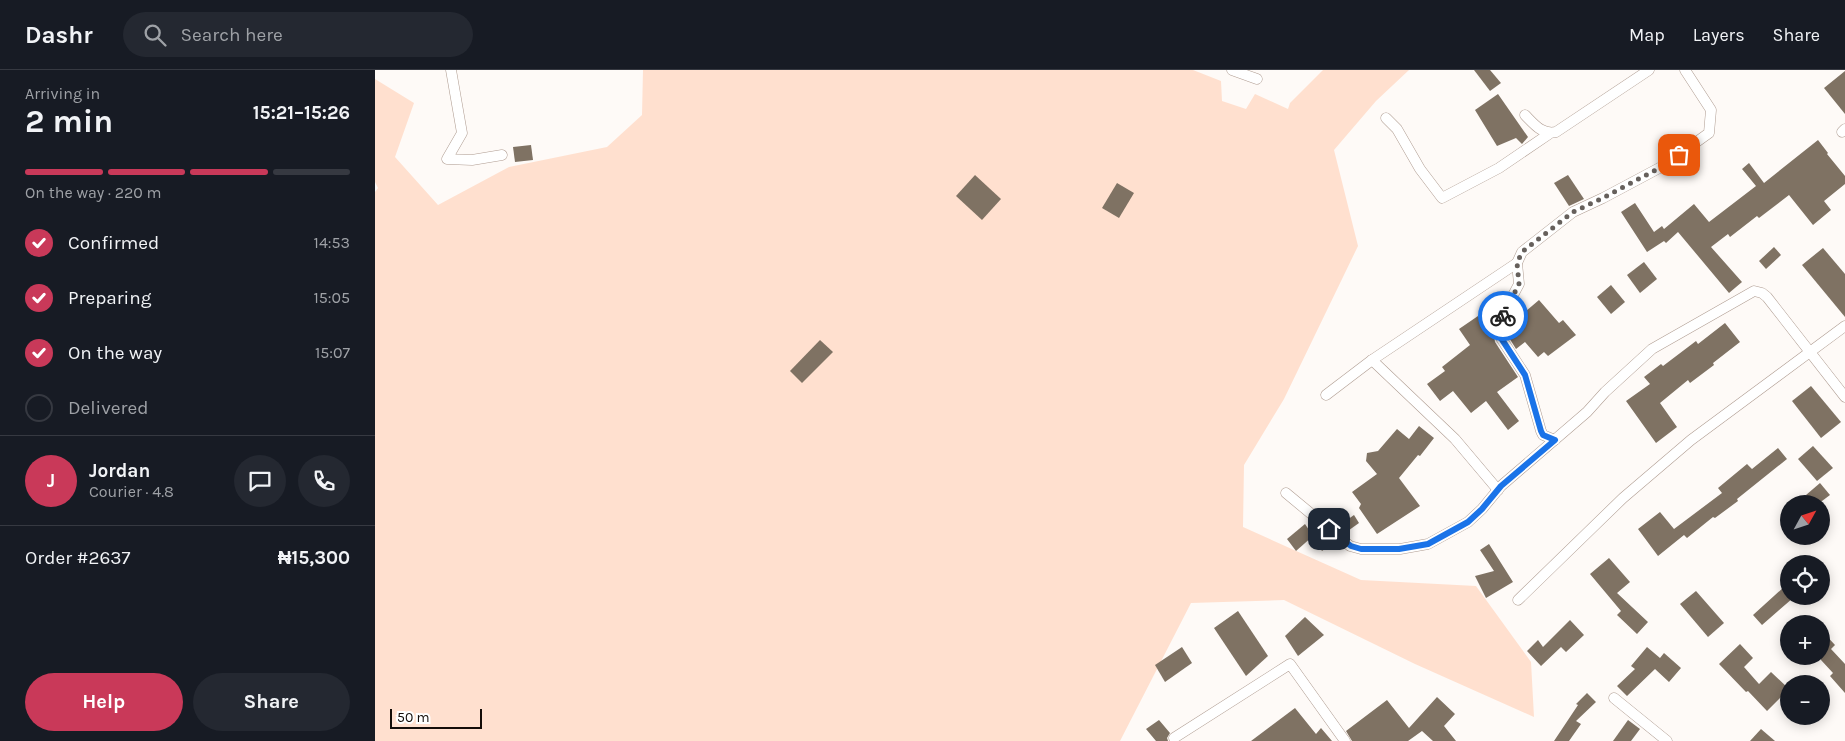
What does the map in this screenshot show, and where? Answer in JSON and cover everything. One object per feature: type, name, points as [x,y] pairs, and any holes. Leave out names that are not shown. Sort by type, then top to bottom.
[{"type":"street","points":[[451,70],[462,134],[447,159],[471,160],[502,155]]},
{"type":"street","points":[[1232,70],[1257,79]]},
{"type":"street","points":[[1386,118],[1397,129],[1420,169],[1442,198],[1499,168],[1649,70]]},
{"type":"street","points":[[1555,440],[1543,435],[1525,375],[1501,338],[1500,326],[1503,314],[1519,284],[1517,263],[1522,252],[1573,212],[1663,166],[1709,133],[1711,110],[1685,70]]},
{"type":"street","points":[[1525,115],[1541,130],[1549,134]]},
{"type":"street","points":[[1326,396],[1372,360],[1517,263]]},
{"type":"street","points":[[1286,493],[1351,546],[1361,549],[1399,549],[1428,544],[1468,522],[1498,490],[1587,412],[1605,392],[1652,349],[1753,291],[1767,297],[1845,397]]},
{"type":"street","points":[[1518,600],[1623,498],[1691,440],[1845,326]]},
{"type":"street","points":[[1372,360],[1455,439],[1498,490]]},
{"type":"street","points":[[1174,738],[1290,664],[1345,741]]},
{"type":"street","points":[[1614,698],[1667,741]]},
{"type":"shaded area","points":[[643,70],[1193,70],[1221,81],[1222,101],[1246,109],[1255,94],[1288,109],[1290,103],[1323,70],[1409,70],[1376,101],[1334,150],[1358,246],[1284,399],[1244,465],[1243,527],[1361,580],[1476,586],[1531,662],[1534,717],[1415,664],[1284,600],[1191,603],[1120,741],[375,741],[375,192],[378,188],[375,182],[375,79],[414,103],[395,157],[438,205],[509,167],[607,147],[642,115]]},
{"type":"building","points":[[1474,70],[1490,70],[1501,83],[1490,91]]},
{"type":"building","points":[[1845,71],[1845,114],[1824,88]]},
{"type":"building","points":[[1498,94],[1528,137],[1522,144],[1516,138],[1497,146],[1475,110]]},
{"type":"building","points":[[1818,140],[1845,176],[1845,184],[1824,201],[1831,210],[1813,225],[1789,195],[1759,218],[1757,216],[1730,237],[1728,234],[1711,247],[1742,282],[1729,293],[1678,232],[1666,243],[1664,241],[1647,252],[1621,212],[1635,203],[1654,232],[1662,226],[1664,229],[1694,204],[1709,222],[1756,186],[1742,169],[1749,163],[1764,183]]},
{"type":"building","points":[[531,145],[533,160],[515,162],[513,147]]},
{"type":"building","points":[[975,175],[1001,199],[982,220],[956,196]]},
{"type":"building","points":[[1568,175],[1584,199],[1569,206],[1554,183]]},
{"type":"building","points":[[1117,183],[1134,193],[1119,218],[1102,208]]},
{"type":"building","points":[[1774,247],[1781,255],[1766,269],[1759,261]]},
{"type":"building","points":[[1823,248],[1845,274],[1845,317],[1802,265]]},
{"type":"building","points":[[1644,262],[1657,279],[1640,293],[1627,275]]},
{"type":"building","points":[[1611,285],[1625,302],[1611,314],[1597,297]]},
{"type":"building","points":[[1539,300],[1559,323],[1563,320],[1576,335],[1548,356],[1544,352],[1538,357],[1525,342],[1516,349],[1508,336],[1507,327]]},
{"type":"building","points":[[1478,316],[1494,336],[1495,342],[1518,377],[1497,392],[1519,421],[1508,430],[1486,401],[1471,413],[1453,391],[1440,401],[1427,384],[1445,371],[1442,367],[1470,345],[1459,329]]},
{"type":"building","points":[[1725,323],[1740,342],[1713,363],[1714,365],[1690,383],[1688,380],[1660,403],[1677,427],[1656,443],[1626,401],[1650,384],[1644,377],[1661,364],[1663,366],[1696,341],[1698,344]]},
{"type":"building","points":[[820,340],[833,352],[802,383],[790,371]]},
{"type":"building","points":[[1811,386],[1841,422],[1821,438],[1792,401]]},
{"type":"building","points":[[1419,426],[1434,438],[1399,478],[1420,506],[1377,534],[1359,508],[1361,504],[1352,492],[1377,474],[1366,461],[1367,453],[1378,451],[1397,429],[1409,439]]},
{"type":"building","points":[[1813,446],[1833,468],[1817,481],[1798,459]]},
{"type":"building","points":[[1778,448],[1787,459],[1737,499],[1738,501],[1715,518],[1713,517],[1687,538],[1684,535],[1658,556],[1638,529],[1660,512],[1674,529],[1722,493],[1718,488],[1747,464],[1752,469]]},
{"type":"building","points":[[1820,483],[1830,495],[1806,495]]},
{"type":"building","points":[[1354,515],[1359,523],[1345,533],[1337,527]]},
{"type":"building","points":[[1305,524],[1313,536],[1296,551],[1287,539]]},
{"type":"building","points":[[1323,532],[1333,543],[1322,551],[1314,539]]},
{"type":"building","points":[[1489,544],[1513,582],[1486,598],[1475,576],[1494,571],[1480,550]]},
{"type":"building","points":[[1609,558],[1630,582],[1617,593],[1648,622],[1637,634],[1617,615],[1621,611],[1590,574]]},
{"type":"building","points":[[1696,591],[1724,623],[1708,637],[1680,604]]},
{"type":"building","points":[[1780,591],[1780,605],[1785,605],[1762,625],[1753,615]]},
{"type":"building","points":[[1238,611],[1268,656],[1246,676],[1214,628]]},
{"type":"building","points":[[1305,617],[1324,635],[1298,656],[1285,636]]},
{"type":"building","points":[[1570,620],[1584,635],[1566,652],[1561,647],[1541,666],[1527,651],[1538,640],[1543,647]]},
{"type":"building","points":[[1830,640],[1835,645],[1831,649],[1845,664],[1845,693],[1830,676],[1833,673],[1826,665],[1830,665]]},
{"type":"building","points":[[1740,644],[1753,658],[1744,667],[1759,684],[1771,672],[1780,680],[1780,698],[1767,711],[1719,664]]},
{"type":"building","points":[[1182,647],[1192,663],[1165,682],[1155,665]]},
{"type":"building","points":[[1647,647],[1660,658],[1664,653],[1681,668],[1669,682],[1655,669],[1627,696],[1617,686],[1635,669],[1631,666]]},
{"type":"building","points":[[1587,693],[1596,702],[1576,721],[1581,724],[1569,741],[1554,741],[1578,705],[1576,704]]},
{"type":"building","points":[[1437,697],[1455,714],[1444,726],[1456,741],[1433,741],[1422,731],[1408,741],[1352,741],[1346,731],[1387,700],[1409,728]]},
{"type":"building","points":[[1295,708],[1316,734],[1321,728],[1332,741],[1251,741]]},
{"type":"building","points":[[1159,720],[1170,733],[1167,738],[1168,741],[1156,741],[1146,729]]},
{"type":"building","points":[[1628,720],[1640,729],[1631,741],[1613,741]]},
{"type":"building","points":[[1761,729],[1775,741],[1750,741]]},
{"type":"way so far","points":[[1503,316],[1519,284],[1517,263],[1522,252],[1573,212],[1663,166],[1679,155]]},
{"type":"route","points":[[1329,529],[1351,546],[1361,549],[1399,549],[1428,544],[1468,522],[1482,509],[1501,486],[1555,440],[1543,435],[1525,375],[1501,338],[1500,326],[1503,316]]}]
